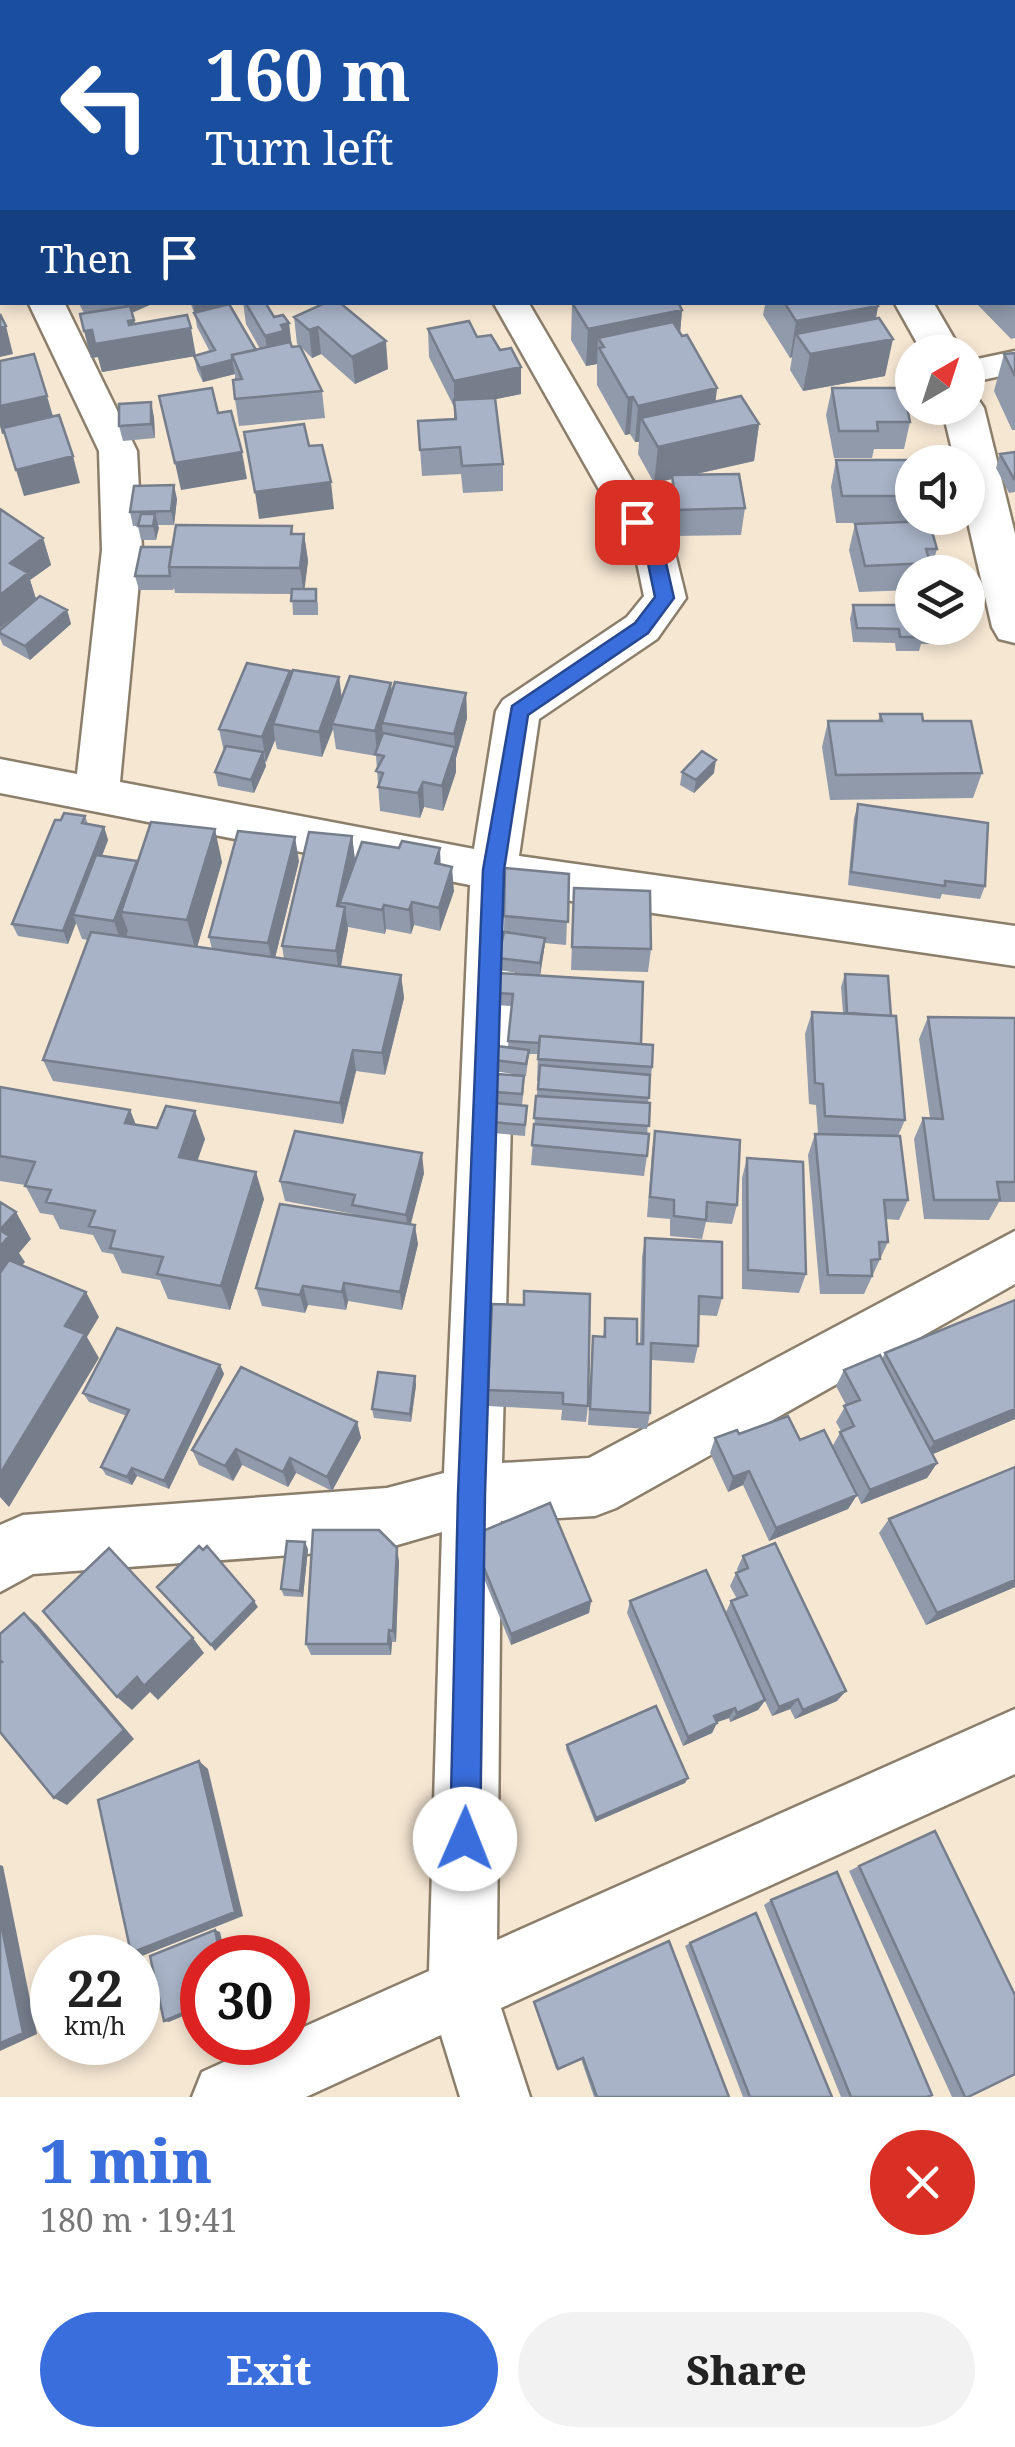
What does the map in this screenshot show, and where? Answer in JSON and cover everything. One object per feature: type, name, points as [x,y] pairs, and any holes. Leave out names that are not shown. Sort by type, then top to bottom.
[{"type":"street","points":[[47,305],[118,451],[122,550],[97,792]]},
{"type":"street","points":[[495,2097],[462,1992],[472,1494],[494,870],[518,711],[642,628],[665,598],[655,554],[512,305]]},
{"type":"street","points":[[915,305],[932,335]]},
{"type":"street","points":[[985,368],[1015,362]]},
{"type":"street","points":[[967,425],[1015,627]]},
{"type":"street","points":[[0,776],[494,870],[1015,946]]},
{"type":"street","points":[[0,1562],[23,1546],[388,1518],[472,1494],[595,1487],[1015,1256]]},
{"type":"street","points":[[226,2097],[1015,1741]]},
{"type":"building","points":[[230,305],[256,350],[200,368],[194,356],[215,350],[194,313]]},
{"type":"building","points":[[247,305],[267,305],[274,317],[283,315],[289,323],[281,325],[284,331],[265,336]]},
{"type":"building","points":[[320,305],[343,305],[386,341],[352,357],[318,327],[309,330],[294,317]]},
{"type":"building","points":[[573,305],[680,305],[682,310],[588,329]]},
{"type":"building","points":[[786,305],[878,306],[796,321]]},
{"type":"building","points":[[130,306],[134,320],[128,321],[129,325],[187,315],[191,328],[95,344],[92,330],[84,331],[80,314]]},
{"type":"building","points":[[879,318],[893,339],[810,354],[796,334]]},
{"type":"building","points":[[469,321],[477,337],[491,335],[500,350],[511,348],[521,367],[454,381],[428,329]]},
{"type":"building","points":[[673,322],[682,336],[687,335],[717,388],[638,406],[633,397],[628,398],[599,348],[604,347],[598,338]]},
{"type":"building","points":[[290,342],[292,347],[300,346],[322,391],[235,399],[233,380],[242,379],[232,355]]},
{"type":"building","points":[[1015,353],[1015,376],[1004,354]]},
{"type":"building","points":[[34,354],[47,396],[0,406],[0,361]]},
{"type":"building","points":[[212,388],[218,413],[231,411],[242,452],[175,463],[159,396]]},
{"type":"building","points":[[832,388],[895,388],[895,422],[877,422],[878,431],[839,431]]},
{"type":"building","points":[[741,396],[759,424],[658,447],[641,418]]},
{"type":"building","points":[[495,398],[503,464],[462,466],[460,447],[420,450],[418,421],[456,419],[454,400]]},
{"type":"building","points":[[151,402],[151,424],[119,426],[119,404]]},
{"type":"building","points":[[59,415],[73,456],[16,470],[3,428]]},
{"type":"building","points":[[304,424],[309,446],[322,445],[331,482],[255,492],[244,432]]},
{"type":"building","points":[[1015,452],[1015,479],[1014,479],[1000,454]]},
{"type":"building","points":[[836,460],[895,460],[895,496],[842,496]]},
{"type":"building","points":[[739,474],[745,508],[677,510],[672,475]]},
{"type":"building","points":[[174,485],[171,511],[130,512],[134,486]]},
{"type":"building","points":[[0,509],[43,538],[10,563],[28,573],[0,595]]},
{"type":"building","points":[[141,514],[155,514],[153,526],[138,526]]},
{"type":"building","points":[[895,522],[895,535],[933,535],[937,549],[926,549],[928,555],[895,555],[895,565],[865,566],[855,524]]},
{"type":"building","points":[[176,525],[292,526],[291,534],[304,534],[300,568],[169,567]]},
{"type":"building","points":[[141,547],[172,547],[170,576],[135,576]]},
{"type":"building","points":[[292,589],[316,589],[316,601],[291,601]]},
{"type":"building","points":[[40,596],[67,610],[25,646],[0,633],[0,630]]},
{"type":"building","points":[[853,605],[895,605],[895,629],[857,628]]},
{"type":"building","points":[[247,663],[290,671],[262,737],[219,729]]},
{"type":"building","points":[[293,670],[339,677],[319,732],[273,724]]},
{"type":"building","points":[[350,676],[391,683],[375,731],[332,724]]},
{"type":"building","points":[[395,682],[466,693],[454,734],[382,723]]},
{"type":"building","points":[[880,714],[922,714],[923,721],[971,721],[982,773],[836,775],[828,721],[882,721]]},
{"type":"building","points":[[383,733],[455,747],[442,786],[423,782],[418,793],[378,787],[383,773],[376,771],[384,756],[375,754]]},
{"type":"building","points":[[226,746],[263,752],[251,780],[215,772]]},
{"type":"building","points":[[702,751],[716,760],[696,780],[682,772]]},
{"type":"building","points":[[858,804],[988,823],[985,886],[945,881],[945,886],[851,872]]},
{"type":"building","points":[[64,813],[85,816],[82,823],[104,827],[63,931],[12,924],[55,820],[61,820]]},
{"type":"building","points":[[151,822],[215,829],[187,920],[121,912]]},
{"type":"building","points":[[238,831],[295,837],[268,943],[209,937]]},
{"type":"building","points":[[309,832],[352,836],[337,906],[345,907],[336,951],[282,946]]},
{"type":"building","points":[[402,841],[440,848],[435,863],[452,867],[439,908],[412,902],[409,910],[384,905],[382,910],[340,902],[362,842],[399,848]]},
{"type":"building","points":[[96,855],[137,861],[114,921],[73,915]]},
{"type":"building","points":[[505,868],[569,874],[568,922],[504,916]]},
{"type":"building","points":[[574,888],[650,891],[651,949],[572,947]]},
{"type":"building","points":[[91,932],[401,975],[382,1053],[353,1050],[340,1103],[43,1060]]},
{"type":"building","points":[[504,932],[545,938],[540,963],[498,958]]},
{"type":"building","points":[[498,973],[643,982],[641,1044],[540,1036],[539,1043],[508,1041],[513,994],[496,993]]},
{"type":"building","points":[[845,974],[888,976],[891,1016],[847,1013]]},
{"type":"building","points":[[812,1012],[896,1016],[905,1120],[825,1116],[823,1084],[815,1083]]},
{"type":"building","points":[[928,1017],[1015,1018],[1015,1182],[997,1182],[1000,1200],[934,1200],[923,1118],[943,1119]]},
{"type":"building","points":[[540,1036],[653,1045],[652,1067],[538,1059]]},
{"type":"building","points":[[497,1046],[529,1050],[526,1064],[493,1060]]},
{"type":"building","points":[[540,1065],[650,1075],[649,1098],[538,1089]]},
{"type":"building","points":[[497,1074],[524,1076],[522,1094],[495,1092]]},
{"type":"building","points":[[0,1087],[130,1110],[125,1123],[157,1128],[166,1106],[195,1111],[179,1157],[256,1172],[221,1286],[157,1274],[163,1257],[110,1248],[115,1231],[89,1226],[95,1211],[46,1202],[51,1190],[25,1186],[35,1162],[0,1156]]},
{"type":"building","points":[[536,1096],[650,1103],[649,1126],[534,1118]]},
{"type":"building","points":[[495,1103],[527,1106],[525,1125],[492,1122]]},
{"type":"building","points":[[534,1124],[649,1134],[647,1156],[532,1145]]},
{"type":"building","points":[[295,1131],[422,1153],[406,1215],[352,1205],[355,1195],[280,1181]]},
{"type":"building","points":[[655,1131],[740,1140],[737,1205],[707,1202],[706,1220],[674,1216],[674,1200],[650,1197]]},
{"type":"building","points":[[815,1134],[900,1136],[908,1200],[884,1200],[888,1242],[879,1242],[880,1259],[871,1260],[872,1276],[828,1275]]},
{"type":"building","points":[[747,1158],[803,1162],[806,1274],[748,1270]]},
{"type":"building","points":[[0,1202],[16,1212],[0,1230]]},
{"type":"building","points":[[280,1204],[415,1225],[400,1292],[344,1283],[342,1292],[303,1286],[300,1295],[256,1288]]},
{"type":"building","points":[[0,1230],[9,1236],[0,1247]]},
{"type":"building","points":[[645,1238],[722,1242],[722,1298],[699,1296],[698,1346],[651,1343],[650,1413],[590,1409],[593,1336],[605,1337],[605,1318],[637,1319],[637,1344],[643,1344]]},
{"type":"building","points":[[9,1260],[86,1292],[65,1326],[85,1334],[0,1474],[0,1273]]},
{"type":"building","points":[[524,1291],[590,1294],[588,1406],[563,1404],[563,1393],[488,1390],[492,1304],[524,1305]]},
{"type":"building","points":[[1015,1300],[1015,1409],[934,1442],[885,1353]]},
{"type":"building","points":[[117,1328],[220,1365],[164,1481],[132,1468],[127,1477],[101,1467],[129,1410],[83,1393]]},
{"type":"building","points":[[880,1355],[937,1463],[870,1490],[840,1432],[854,1426],[844,1406],[860,1400],[844,1370]]},
{"type":"building","points":[[241,1367],[357,1422],[327,1477],[290,1458],[283,1472],[236,1449],[225,1466],[192,1450]]},
{"type":"building","points":[[378,1372],[415,1376],[410,1414],[372,1409]]},
{"type":"building","points":[[788,1416],[800,1440],[824,1430],[857,1495],[776,1528],[749,1471],[733,1477],[715,1438],[737,1430],[739,1434]]},
{"type":"building","points":[[1015,1467],[1015,1580],[937,1613],[889,1519]]},
{"type":"building","points":[[550,1503],[591,1601],[511,1634],[471,1536]]},
{"type":"building","points":[[313,1530],[379,1530],[397,1548],[393,1631],[389,1630],[388,1644],[306,1644]]},
{"type":"building","points":[[287,1541],[305,1542],[300,1591],[281,1589]]},
{"type":"building","points":[[775,1543],[846,1691],[803,1710],[798,1699],[779,1707],[731,1601],[747,1595],[736,1573],[748,1568],[743,1556]]},
{"type":"building","points":[[199,1546],[203,1550],[207,1546],[254,1601],[211,1645],[157,1587]]},
{"type":"building","points":[[109,1548],[193,1638],[144,1686],[137,1677],[117,1697],[43,1611]]},
{"type":"building","points":[[706,1570],[765,1700],[737,1713],[735,1708],[714,1716],[717,1723],[688,1737],[630,1601]]},
{"type":"building","points":[[24,1613],[124,1730],[54,1798],[0,1732],[0,1634]]},
{"type":"building","points":[[656,1706],[688,1778],[596,1818],[567,1745]]},
{"type":"building","points":[[199,1761],[235,1912],[160,1942],[160,1935],[127,1935],[98,1800]]},
{"type":"building","points":[[935,1831],[1015,1995],[1015,2074],[968,2097],[859,1866]]},
{"type":"building","points":[[837,1872],[932,2095],[851,2097],[771,1900]]},
{"type":"building","points":[[756,1913],[832,2097],[750,2097],[690,1943]]},
{"type":"building","points":[[0,1919],[23,2033],[0,2043]]},
{"type":"building","points":[[669,1941],[729,2097],[597,2097],[583,2058],[558,2069],[534,2002]]},
{"type":"building","points":[[180,1944],[180,2014],[164,2021],[160,2002],[160,1952]]},
{"type":"route","points":[[465,1839],[472,1494],[494,870],[518,711],[642,628],[665,598],[655,554],[637,522]]}]
